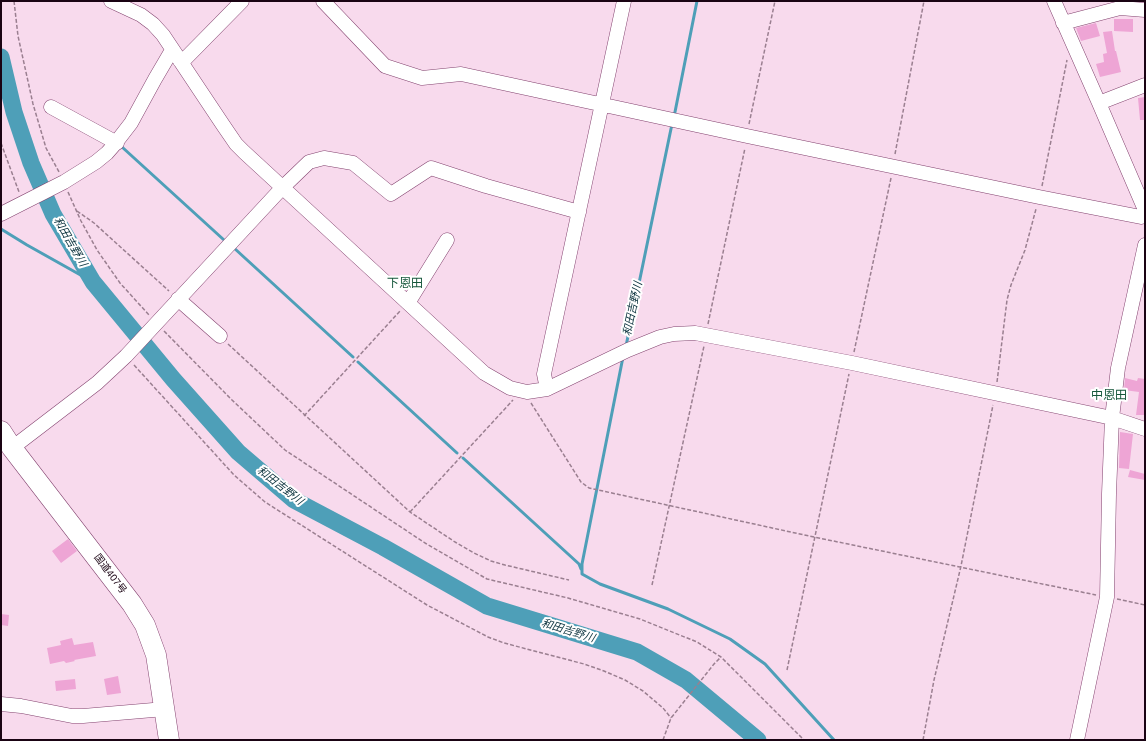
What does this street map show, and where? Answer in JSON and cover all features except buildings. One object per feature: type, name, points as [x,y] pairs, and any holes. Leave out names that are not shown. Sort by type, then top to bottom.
[{"type":"highway","name":"国道407号","points":[[1,431],[12,448],[132,604],[145,625],[156,655],[169,740]]},
{"type":"street","points":[[176,56],[186,58],[242,1]]},
{"type":"street","points":[[323,1],[385,66],[422,78],[461,74],[1039,197],[1141,217],[1145,216]]},
{"type":"street","points":[[547,389],[544,374],[624,1]]},
{"type":"street","points":[[1054,1],[1145,210]]},
{"type":"street","points":[[114,2],[141,14],[163,35],[236,144],[484,373],[503,385],[522,391],[547,389],[621,353],[660,337],[674,334],[695,333],[852,363],[1112,418],[1145,429]]},
{"type":"street","points":[[1063,23],[1120,8],[1145,10]]},
{"type":"street","points":[[1,214],[63,183],[96,162],[117,142],[131,123],[155,79],[176,56]]},
{"type":"street","points":[[1099,103],[1145,85]]},
{"type":"street","points":[[51,107],[117,142]]},
{"type":"street","points":[[12,448],[97,383],[127,356],[282,188],[309,162],[324,158],[353,163],[391,194],[431,168],[486,186],[579,212]]},
{"type":"street","points":[[408,303],[447,240]]},
{"type":"street","points":[[1077,740],[1107,597],[1112,418],[1118,368],[1143,263],[1145,245]]},
{"type":"street","points":[[178,299],[220,336]]},
{"type":"street","points":[[1,704],[72,716],[165,709]]},
{"type":"path","points":[[14,1],[22,58],[38,125],[46,148],[97,250],[120,283],[139,306],[232,400],[285,450],[425,543],[487,579],[568,598],[640,619],[698,642],[722,657],[804,740]]},
{"type":"path","points":[[652,585],[776,1]]},
{"type":"path","points":[[787,670],[893,166],[924,1]]},
{"type":"path","points":[[923,740],[934,680],[962,566],[995,394],[1007,300],[1011,285],[1025,250],[1039,197],[1068,56],[1070,51],[1074,48]]},
{"type":"path","points":[[1,143],[24,203]]},
{"type":"path","points":[[77,211],[94,223],[178,299]]},
{"type":"path","points":[[304,416],[408,303]]},
{"type":"path","points":[[220,336],[304,416],[410,512],[474,553],[505,566],[569,580]]},
{"type":"path","points":[[127,356],[234,474],[266,502],[427,605],[488,637],[504,643],[584,664],[625,680],[643,691],[663,708],[671,718]]},
{"type":"path","points":[[410,512],[522,391],[528,398],[581,482],[589,488],[1145,605]]},
{"type":"path","points":[[663,740],[671,718],[714,664],[722,657]]},
{"type":"waterway","name":"和田吉野川","points":[[674,117],[697,1]]},
{"type":"waterway","name":"和田吉野川","points":[[1,57],[14,112],[31,163],[53,214],[93,282],[173,379],[238,452],[294,500],[383,547],[487,606],[637,652],[686,680],[758,740]]},
{"type":"waterway","name":"和田吉野川","points":[[626,346],[672,124]]},
{"type":"waterway","points":[[122,147],[224,240]]},
{"type":"waterway","points":[[1,229],[93,282]]},
{"type":"waterway","points":[[234,248],[353,357]]},
{"type":"waterway","name":"和田吉野川","points":[[623,357],[582,564],[582,574],[600,584],[668,609],[730,639],[765,664],[834,740]]},
{"type":"waterway","points":[[358,362],[457,453]]},
{"type":"waterway","points":[[463,458],[579,564],[581,569]]},
{"type":"district","name":"下恩田","points":[[405,284]]},
{"type":"district","name":"中恩田","points":[[1109,396]]}]
